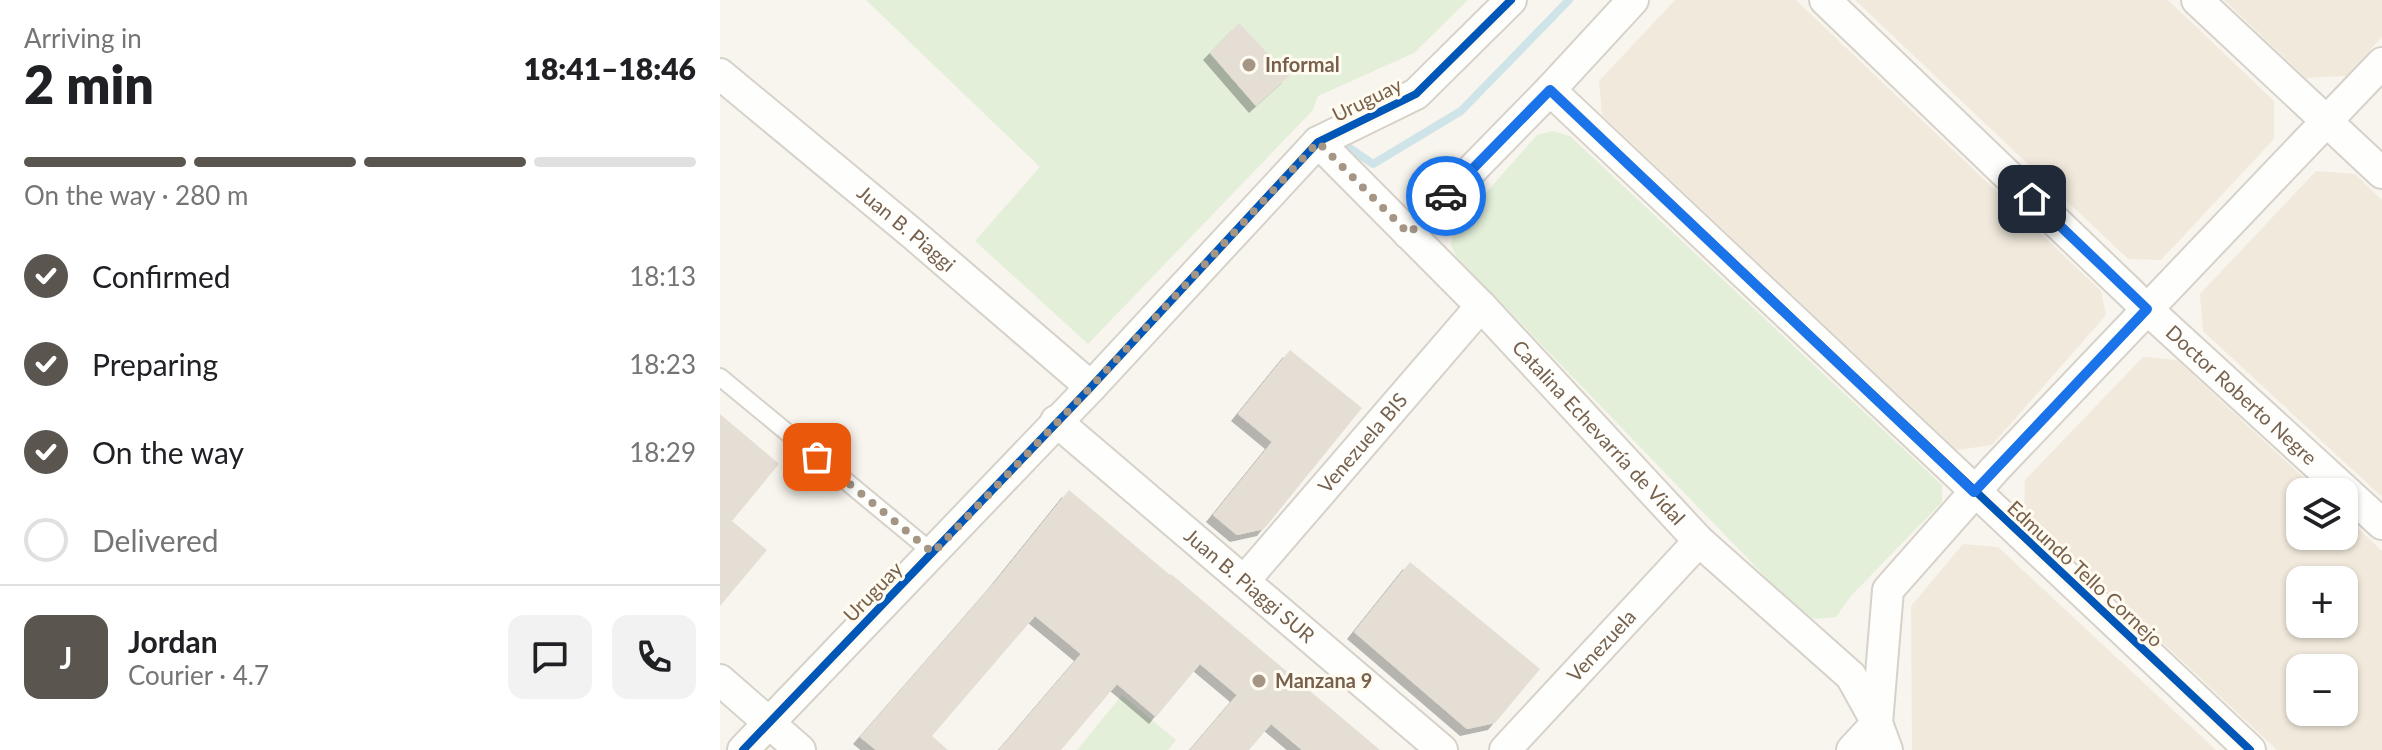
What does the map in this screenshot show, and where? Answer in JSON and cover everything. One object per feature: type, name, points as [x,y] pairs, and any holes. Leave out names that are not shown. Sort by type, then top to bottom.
[{"type":"street","name":"Uruguay","points":[[743,750],[1091,387],[1318,142],[1416,94],[1511,0]]},
{"type":"street","points":[[1409,234],[1633,0]]},
{"type":"street","name":"Doctor Roberto Negre","points":[[1825,0],[2147,309],[2382,524]]},
{"type":"street","points":[[2197,0],[2382,173]]},
{"type":"street","points":[[1852,750],[1882,736],[1888,590],[1974,492],[2382,63]]},
{"type":"street","name":"Juan B. Piaggi","points":[[720,74],[1091,387]]},
{"type":"street","name":"Edmundo Tello Cornejo","points":[[1550,90],[2250,750]]},
{"type":"street","name":"Catalina Echevarría de Vidal","points":[[1318,142],[1481,306],[1699,541],[1851,676],[1882,736]]},
{"type":"street","name":"Venezuela BIS","points":[[1244,581],[1481,306]]},
{"type":"street","name":"Juan B. Piaggi SUR","points":[[1056,421],[1442,750]]},
{"type":"street","name":"Venezuela","points":[[1505,750],[1699,541]]},
{"type":"street","points":[[720,680],[800,750]]},
{"type":"lane","points":[[720,377],[933,553]]},
{"type":"shaded area","points":[[1675,0],[1796,0],[2101,291],[2106,315],[1992,445],[1957,450],[1602,115],[1599,81]]},
{"type":"shaded area","points":[[1855,0],[2168,0],[2274,101],[2274,139],[2161,260],[2128,259]]},
{"type":"shaded area","points":[[2224,0],[2382,0],[2382,37],[2346,76],[2306,78]]},
{"type":"shaded area","points":[[2316,171],[2355,174],[2382,200],[2382,497],[2203,331],[2200,294]]},
{"type":"shaded area","points":[[2143,357],[2177,360],[2304,478],[2286,478],[2286,550],[2358,550],[2358,528],[2382,551],[2382,750],[2277,750],[2024,513],[2025,480]]},
{"type":"shaded area","points":[[1963,544],[1998,547],[2216,750],[1912,750],[1911,606]]},
{"type":"green space","points":[[866,0],[1468,0],[1414,53],[1318,96],[1313,110],[1088,344],[975,241],[1040,167]]},
{"type":"green space","points":[[1553,131],[1570,136],[1942,485],[1942,502],[1850,597],[1836,617],[1804,617],[1456,256],[1451,245],[1454,229],[1537,135]]},
{"type":"green space","points":[[1122,695],[1176,740],[1168,750],[1077,750]]},
{"type":"building","name":"Informal","points":[[1239,23],[1289,76],[1256,106],[1210,53]]},
{"type":"building","points":[[1290,350],[1362,408],[1264,529],[1237,535],[1213,515],[1272,442],[1238,414]]},
{"type":"building","points":[[720,414],[779,464],[732,521],[767,550],[720,606]]},
{"type":"building","points":[[1069,490],[1380,750],[1302,750],[1271,724],[1249,750],[1190,750],[1237,695],[1200,664],[1156,717],[1117,684],[1061,750],[999,750],[1081,654],[1035,616],[932,736],[948,750],[876,750],[860,737],[995,582]]},
{"type":"building","points":[[1410,562],[1540,669],[1495,723],[1467,729],[1354,632]]},
{"type":"waterway","points":[[1344,144],[1373,164],[1461,111],[1569,0]]},
{"type":"cycle path","points":[[743,750],[1091,387],[1318,142],[1416,94],[1511,0]]},
{"type":"cycle path","points":[[1550,90],[2250,750]]},
{"type":"way so far","points":[[817,457],[933,553],[1318,142],[1409,234],[1446,196]]},
{"type":"place","name":"Informal","points":[[1249,65]]},
{"type":"place","name":"Manzana 9","points":[[1259,681]]},
{"type":"route","points":[[1446,196],[1550,90],[1974,492],[2147,309],[2032,199]]}]
